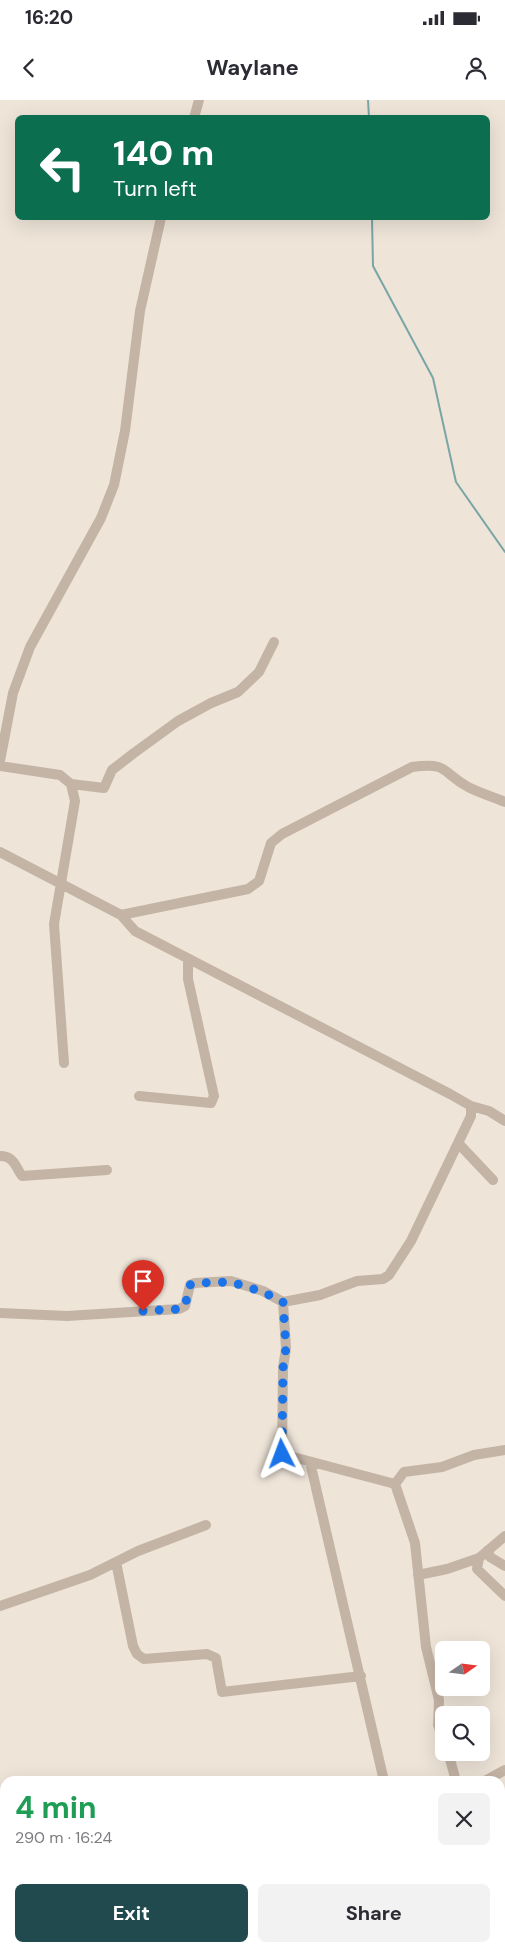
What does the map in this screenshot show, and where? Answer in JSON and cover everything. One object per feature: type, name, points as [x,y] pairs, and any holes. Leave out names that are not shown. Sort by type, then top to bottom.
[{"type":"street","points":[[195,115],[199,100]]},
{"type":"street","points":[[0,761],[13,693],[26,655],[100,518],[114,485],[125,431],[140,311],[161,220]]},
{"type":"street","points":[[0,766],[60,775],[71,784],[104,788],[112,770],[178,721],[211,703],[238,692],[259,672],[274,642]]},
{"type":"street","points":[[121,915],[248,889],[259,881],[271,843],[282,834],[412,768],[433,764],[445,768],[468,787],[505,802]]},
{"type":"street","points":[[64,1063],[54,924],[75,801],[71,784]]},
{"type":"street","points":[[0,852],[121,915],[135,931],[316,1023],[470,1106],[489,1111],[505,1121]]},
{"type":"street","points":[[139,1096],[210,1103],[214,1096],[188,978],[188,959]]},
{"type":"street","points":[[0,1313],[67,1316],[179,1309],[185,1306],[188,1289],[190,1285],[195,1283],[231,1282],[263,1292],[283,1302],[320,1295],[357,1281],[384,1278],[389,1275],[411,1241],[471,1116],[470,1106]]},
{"type":"street","points":[[458,1143],[493,1180]]},
{"type":"street","points":[[0,1156],[8,1156],[13,1160],[22,1176],[107,1170]]},
{"type":"street","points":[[283,1302],[286,1348],[283,1368],[282,1454],[395,1484]]},
{"type":"street","points":[[395,1484],[404,1472],[442,1467],[474,1455],[505,1450]]},
{"type":"street","points":[[310,1462],[383,1776]]},
{"type":"street","points":[[395,1484],[415,1543],[426,1629],[426,1647],[439,1700],[439,1706]]},
{"type":"street","points":[[0,1606],[90,1576],[138,1551],[206,1525]]},
{"type":"street","points":[[418,1576],[447,1570],[479,1558],[505,1536]]},
{"type":"street","points":[[488,1550],[490,1557],[505,1566]]},
{"type":"street","points":[[479,1558],[477,1569],[505,1596]]},
{"type":"street","points":[[116,1562],[133,1646],[137,1654],[144,1659],[207,1654],[216,1658],[222,1692],[361,1676]]},
{"type":"street","points":[[450,1761],[455,1776]]},
{"type":"waterway","points":[[368,100],[369,115]]},
{"type":"waterway","points":[[372,220],[373,266],[433,378],[456,482],[505,552]]},
{"type":"route","points":[[143,1311],[179,1309],[185,1306],[188,1289],[190,1285],[195,1283],[231,1282],[263,1292],[283,1302],[286,1348],[283,1368],[282,1454]]}]
